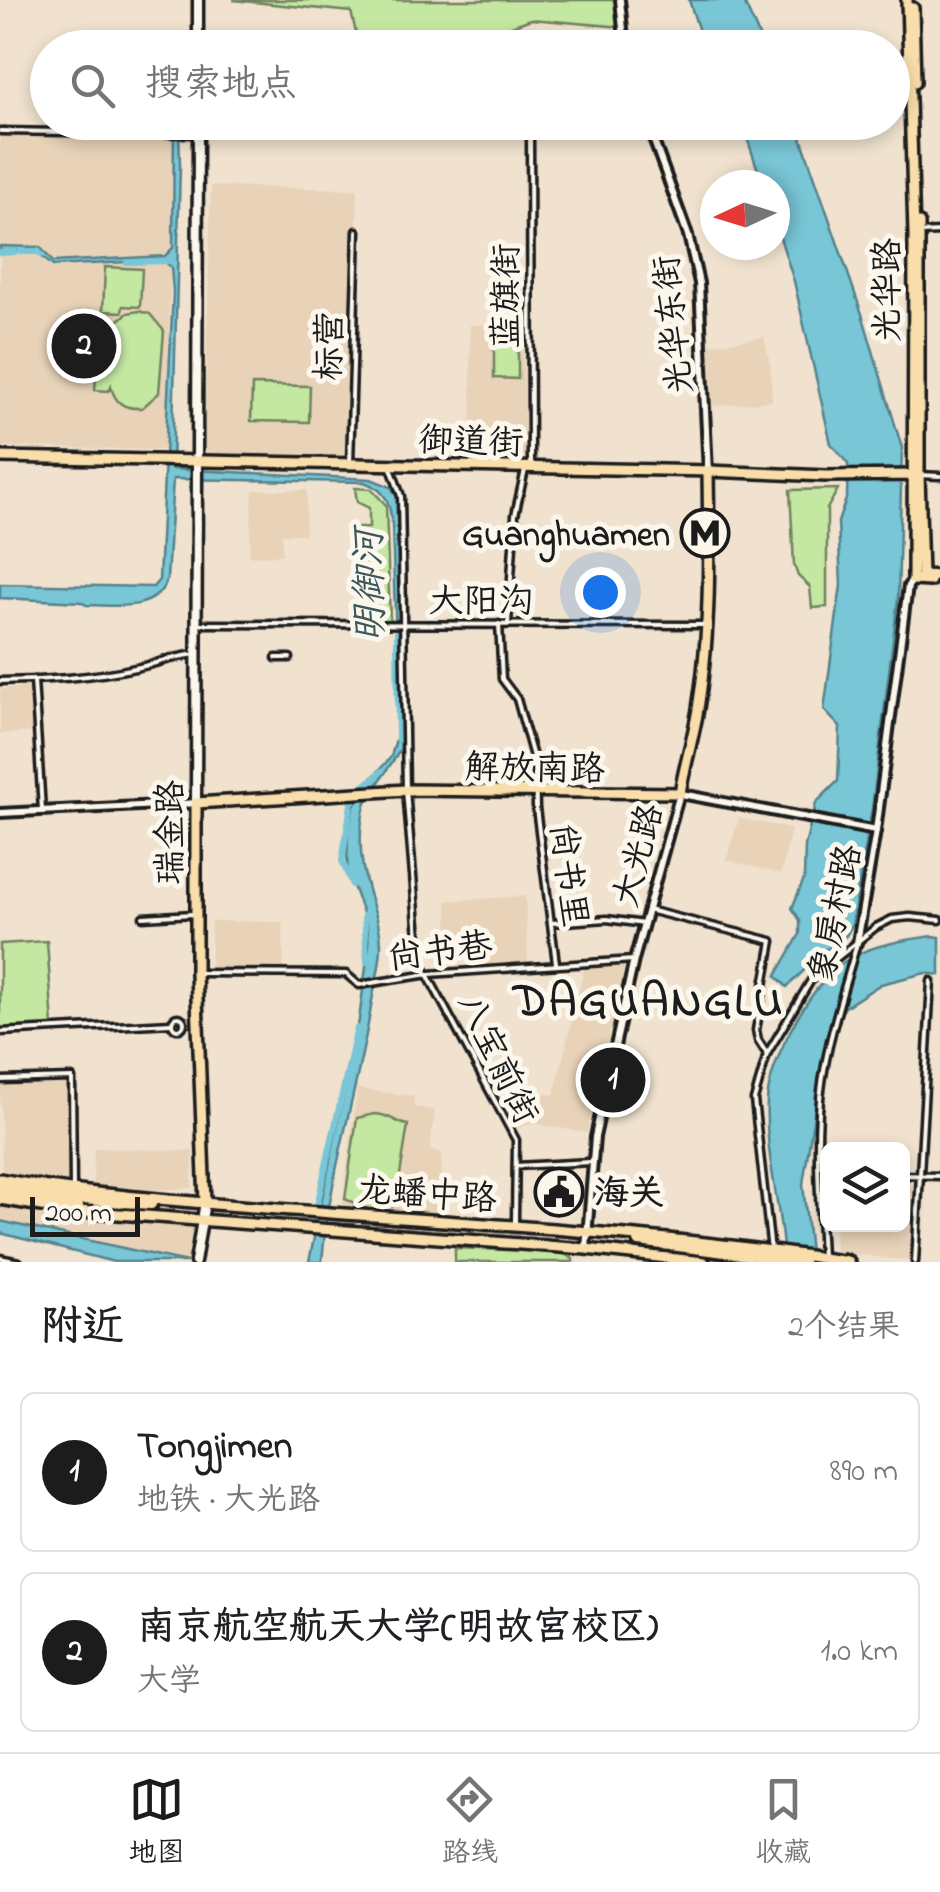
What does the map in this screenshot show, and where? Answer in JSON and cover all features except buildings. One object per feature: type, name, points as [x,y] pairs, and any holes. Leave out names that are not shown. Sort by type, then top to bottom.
[{"type":"highway","points":[[0,1189],[67,1205],[151,1208]]},
{"type":"highway","points":[[638,1244],[811,1258]]},
{"type":"highway","points":[[638,1244],[750,1262]]},
{"type":"main road","points":[[198,0],[198,30]]},
{"type":"main road","name":"光华路","points":[[910,0],[917,233],[917,577]]},
{"type":"main road","name":"瑞金路","points":[[195,1261],[205,1204],[196,974],[198,140]]},
{"type":"main road","name":"御道街","points":[[0,457],[916,475]]},
{"type":"main road","points":[[708,470],[709,537]]},
{"type":"main road","points":[[917,577],[940,579]]},
{"type":"main road","points":[[291,797],[406,790]]},
{"type":"main road","name":"龙蟠中路","points":[[0,1189],[73,1192],[203,1220],[586,1249],[638,1244]]},
{"type":"main road","name":"龙蟠中路","points":[[151,1208],[205,1204],[587,1231],[704,1262]]},
{"type":"main road","points":[[228,1222],[230,1206]]},
{"type":"main road","points":[[519,1227],[529,1234],[522,1244]]},
{"type":"main road","points":[[584,1262],[586,1249]]},
{"type":"main road","points":[[811,1258],[848,1262]]},
{"type":"street","points":[[620,0],[622,30]]},
{"type":"street","points":[[0,131],[30,131]]},
{"type":"street","name":"蓝旗街","points":[[508,624],[515,514],[528,469],[530,140]]},
{"type":"street","name":"光华东街","points":[[654,140],[688,235],[699,283],[708,470]]},
{"type":"street","name":"标营","points":[[350,464],[357,230]]},
{"type":"street","points":[[917,233],[940,232]]},
{"type":"street","name":"八宝前街","points":[[390,465],[401,496],[406,790],[420,960],[516,1140],[519,1227]]},
{"type":"street","points":[[916,475],[940,476]]},
{"type":"street","name":"大光路","points":[[586,1249],[592,1162],[634,960],[680,793],[700,702],[709,537]]},
{"type":"street","name":"象房村路","points":[[811,1258],[819,1111],[834,1030],[856,947],[876,831],[908,586],[917,577]]},
{"type":"street","name":"大阳沟","points":[[197,624],[706,625]]},
{"type":"street","name":"尚书里","points":[[499,624],[498,662],[502,680],[517,698],[535,764],[556,963]]},
{"type":"street","points":[[0,681],[138,668],[168,657],[196,654]]},
{"type":"street","points":[[276,658],[290,658]]},
{"type":"street","points":[[34,680],[42,810]]},
{"type":"street","name":"解放南路","points":[[345,794],[406,790],[680,793],[876,831]]},
{"type":"street","points":[[0,813],[291,797]]},
{"type":"street","points":[[648,910],[772,941],[756,1030],[768,1054]]},
{"type":"street","points":[[143,917],[196,914]]},
{"type":"street","points":[[776,1254],[754,1100],[768,1054],[813,978],[892,919],[940,920]]},
{"type":"street","points":[[551,923],[608,920],[644,924]]},
{"type":"street","name":"尚书巷","points":[[196,974],[346,974],[359,985],[429,974],[634,960]]},
{"type":"street","points":[[915,1262],[931,980]]},
{"type":"street","points":[[0,1032],[172,1024],[178,1016],[184,1023],[198,1022]]},
{"type":"street","points":[[928,1045],[940,1045]]},
{"type":"street","points":[[0,1080],[72,1078],[73,1192]]},
{"type":"street","points":[[516,1166],[592,1162]]},
{"type":"street","points":[[910,1175],[940,1176]]},
{"type":"street","points":[[0,1258],[19,1262]]},
{"type":"shaded area","points":[[0,133],[30,134],[30,140],[175,140],[165,450],[0,447]]},
{"type":"shaded area","points":[[211,186],[358,189],[349,458],[209,454],[204,449]]},
{"type":"shaded area","points":[[523,324],[525,456],[472,454],[470,325]]},
{"type":"shaded area","points":[[764,337],[771,368],[772,401],[713,406],[708,345]]},
{"type":"shaded area","points":[[253,490],[307,490],[305,534],[282,534],[282,555],[249,556]]},
{"type":"shaded area","points":[[32,686],[35,732],[0,734],[0,689]]},
{"type":"shaded area","points":[[739,818],[791,829],[781,874],[726,860]]},
{"type":"shaded area","points":[[525,896],[528,962],[477,965],[475,944],[450,945],[447,901]]},
{"type":"shaded area","points":[[211,921],[283,922],[284,969],[211,969]]},
{"type":"shaded area","points":[[625,964],[587,1133],[531,1123],[516,1129],[502,1105],[529,1091],[554,1095],[585,965]]},
{"type":"shaded area","points":[[69,1079],[70,1180],[67,1183],[2,1172],[0,1082]]},
{"type":"shaded area","points":[[357,1089],[414,1096],[414,1107],[435,1110],[430,1150],[441,1153],[443,1214],[378,1213],[342,1207]]},
{"type":"shaded area","points":[[94,1148],[193,1151],[192,1188],[93,1187]]},
{"type":"shaded area","points":[[911,1185],[910,1261],[835,1252],[834,1232],[910,1232]]},
{"type":"shaded area","points":[[0,1199],[194,1221],[203,1254],[201,1262],[0,1221]]},
{"type":"green space","points":[[233,0],[620,0],[623,27],[531,19],[500,30],[355,30],[351,12]]},
{"type":"green space","points":[[105,267],[142,269],[140,307],[123,306],[122,312],[103,311]]},
{"type":"green space","points":[[128,313],[150,314],[164,331],[159,393],[142,408],[136,408],[118,401],[111,386],[109,391],[95,390],[99,340],[113,341],[114,324]]},
{"type":"green space","points":[[494,334],[518,334],[518,379],[494,378]]},
{"type":"green space","points":[[252,385],[310,386],[309,422],[251,421]]},
{"type":"green space","points":[[355,488],[371,489],[386,505],[390,621],[368,621],[367,601],[358,601],[358,528],[369,528],[369,508],[357,502]]},
{"type":"green space","points":[[838,489],[827,509],[827,607],[812,608],[810,587],[798,576],[794,565],[790,490]]},
{"type":"green space","points":[[47,941],[53,1026],[0,1029],[0,944]]},
{"type":"green space","points":[[374,1114],[408,1125],[395,1206],[370,1210],[345,1199],[357,1118]]},
{"type":"green space","points":[[455,1248],[561,1252],[573,1262],[455,1262]]},
{"type":"water","points":[[689,0],[743,0],[756,30],[699,30]]},
{"type":"water","points":[[174,140],[179,140],[172,469],[371,479],[391,487],[397,497],[404,744],[366,802],[363,813],[362,859],[379,925],[381,954],[330,1199],[322,1262],[309,1262],[359,1020],[369,944],[367,924],[347,870],[348,833],[353,807],[365,786],[391,757],[399,728],[392,525],[386,498],[364,482],[173,479],[167,579],[154,597],[122,606],[0,598],[0,584],[153,587],[159,580],[173,292],[171,267],[163,260],[53,266],[35,251],[0,251],[0,246],[40,247],[53,262],[165,256],[173,248]]},
{"type":"water","points":[[748,140],[802,140],[862,314],[902,448],[898,599],[872,809],[852,925],[846,936],[824,951],[787,987],[776,976],[800,934],[800,920],[792,908],[804,879],[805,846],[816,803],[838,781],[840,727],[824,710],[841,585],[838,522],[847,496],[848,464],[831,444],[787,260],[790,170],[758,170]]},
{"type":"water","points":[[940,937],[940,975],[925,973],[881,984],[845,1007],[826,1038],[803,1184],[811,1262],[784,1262],[767,1100],[785,1041],[822,982],[852,957],[881,946]]},
{"type":"water","points":[[0,1221],[187,1262],[114,1262],[0,1233]]},
{"type":"waterway","points":[[0,253],[15,252]]},
{"type":"waterway","points":[[21,252],[42,255]]},
{"type":"waterway","points":[[127,262],[170,261]]},
{"type":"waterway","name":"明御河","points":[[397,631],[398,739]]},
{"type":"waterway","name":"明御河","points":[[360,789],[382,771]]},
{"type":"waterway","name":"明御河","points":[[352,885],[342,861],[351,804],[356,796]]},
{"type":"waterway","name":"明御河","points":[[364,915],[367,962]]},
{"type":"waterway","name":"明御河","points":[[314,1231],[357,1028]]},
{"type":"tunnel","points":[[151,1204],[638,1240]]},
{"type":"place","name":"南京航空航天大学(明故宫校区)","points":[[84,346]]},
{"type":"place","name":"Guanghuamen","points":[[705,533]]},
{"type":"place","name":"Tongjimen","points":[[613,1080]]},
{"type":"place","name":"海关","points":[[559,1192]]},
{"type":"district","name":"DAGUANGLU","points":[[649,999]]}]
